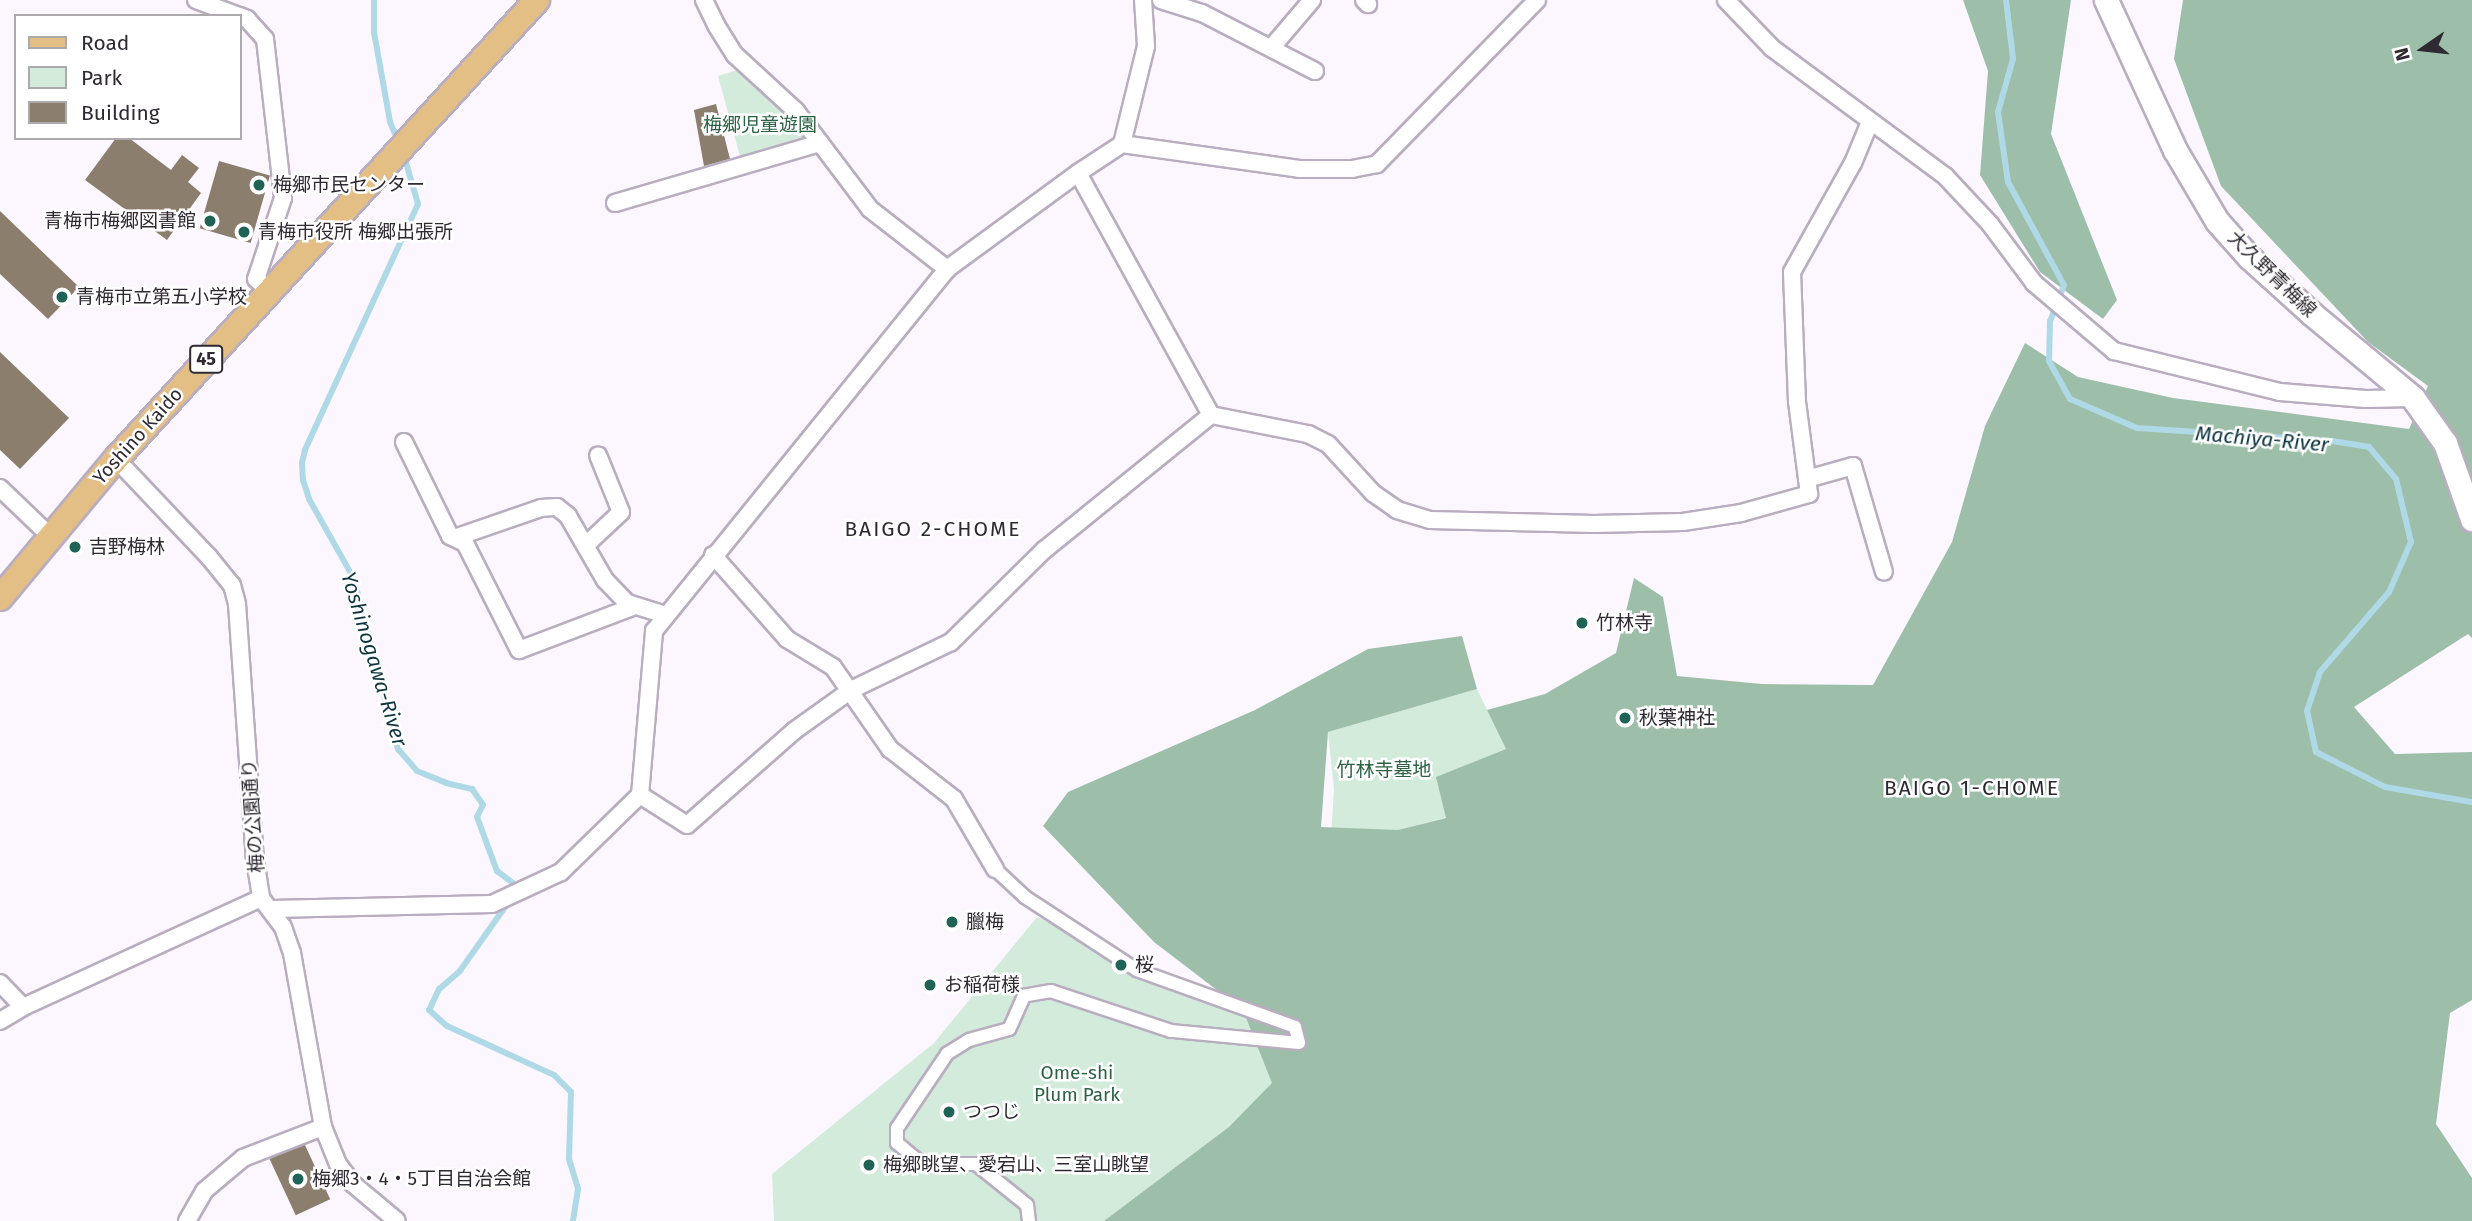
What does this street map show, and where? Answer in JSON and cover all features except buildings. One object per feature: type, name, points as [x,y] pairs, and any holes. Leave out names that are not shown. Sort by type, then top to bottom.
[{"type":"main road","name":"Yoshino Kaido","points":[[0,598],[116,460],[537,0]]},
{"type":"main road","name":"大久野青梅線","points":[[2106,0],[2175,150],[2217,221],[2249,257],[2303,306],[2413,398],[2445,443],[2472,519]]},
{"type":"street","points":[[196,0],[234,14]]},
{"type":"street","points":[[704,0],[735,55],[796,111],[870,209],[947,269]]},
{"type":"street","points":[[1122,144],[1146,46],[1143,0]]},
{"type":"street","points":[[1161,0],[1207,6],[1315,71]]},
{"type":"street","points":[[1272,47],[1312,0]]},
{"type":"street","points":[[0,1021],[23,1007],[267,904],[492,904],[561,872],[640,795],[654,631],[947,269],[1122,144],[1299,169],[1352,169],[1377,164],[1537,0]]},
{"type":"street","points":[[1726,0],[1772,48],[1945,176],[1990,223],[2034,284],[2113,351],[2280,392],[2366,399],[2413,398]]},
{"type":"street","points":[[242,17],[265,39],[283,198],[256,279],[269,290]]},
{"type":"street","points":[[640,795],[687,825],[794,731],[851,690],[951,642],[1044,550],[1211,415],[1308,433],[1328,444],[1373,493],[1397,510],[1430,520],[1594,524],[1683,522],[1741,513],[1809,495],[1797,402],[1792,272],[1853,163],[1870,121]]},
{"type":"street","points":[[615,203],[820,143]]},
{"type":"street","points":[[1078,173],[1211,415]]},
{"type":"street","points":[[404,442],[450,536],[466,543],[519,650],[635,606]]},
{"type":"street","points":[[586,545],[621,512],[598,455]]},
{"type":"street","name":"梅の公園通り","points":[[116,460],[209,556],[232,585],[237,604],[256,859],[267,904],[283,927],[292,953],[323,1127],[338,1164],[353,1184],[397,1221]]},
{"type":"street","points":[[1807,479],[1853,466],[1884,572]]},
{"type":"street","points":[[0,488],[50,536]]},
{"type":"street","points":[[457,537],[549,506],[557,507],[568,516],[605,580],[627,603],[666,615]]},
{"type":"street","points":[[713,555],[788,639],[833,667],[890,749],[954,799],[995,869],[1025,897],[1137,970],[1295,1027],[1300,1043],[1171,1031],[1051,991],[1024,996],[1009,1030],[969,1040],[947,1054],[897,1128],[897,1143],[922,1164],[976,1164],[1027,1205],[1029,1221]]},
{"type":"street","points":[[0,984],[23,1007]]},
{"type":"street","points":[[187,1221],[204,1191],[243,1158],[323,1127]]},
{"type":"green space","points":[[1963,0],[2071,0],[2051,134],[2117,300],[2103,319],[2040,272],[1980,175],[1988,71]]},
{"type":"green space","points":[[2183,0],[2472,0],[2472,638],[2468,634],[2354,707],[2395,754],[2472,752],[2472,1000],[2450,1013],[2436,1124],[2472,1178],[2472,1221],[1104,1221],[1229,1127],[1272,1083],[1243,1010],[1154,942],[1043,826],[1068,792],[1255,710],[1368,649],[1462,636],[1477,689],[1328,732],[1321,827],[1398,830],[1446,818],[1436,777],[1506,749],[1487,710],[1545,694],[1616,653],[1634,578],[1663,597],[1677,676],[1762,684],[1873,685],[1952,542],[1985,426],[2025,343],[2078,377],[2173,398],[2409,429],[2428,386],[2368,342],[2221,186],[2174,59]]},
{"type":"green space","name":"梅郷児童遊園","points":[[737,70],[784,107],[805,135],[803,142],[741,160],[718,76]]},
{"type":"green space","name":"竹林寺墓地","points":[[1477,689],[1506,749],[1437,777],[1447,817],[1388,833],[1331,836],[1334,789],[1328,732]]},
{"type":"green space","name":"Ome-shi Plum Park","points":[[1037,917],[1288,1030],[1298,1087],[1187,1221],[774,1221],[772,1174],[934,1043]]},
{"type":"waterway","name":"Yoshinogawa-River","points":[[374,0],[374,32],[390,122],[399,143]]},
{"type":"waterway","name":"Machiya-River","points":[[2006,0],[2013,59],[1998,112],[2008,182],[2064,285],[2050,321],[2049,361],[2070,399],[2137,428],[2332,441],[2369,447],[2396,479],[2411,542],[2389,592],[2320,672],[2307,711],[2316,752],[2385,787],[2472,802]]},
{"type":"waterway","name":"Yoshinogawa-River","points":[[404,156],[418,204],[305,450],[302,463],[303,480],[309,499],[354,579],[398,749],[417,771],[446,783],[472,789],[483,805],[477,817],[497,871],[518,887],[516,890]]},
{"type":"waterway","name":"Yoshinogawa-River","points":[[510,900],[460,971],[439,989],[429,1010],[447,1026],[554,1075],[571,1092],[569,1159],[578,1189],[573,1221]]},
{"type":"place","name":"梅郷市民センター","points":[[259,185]]},
{"type":"place","name":"青梅市梅郷図書館","points":[[210,221]]},
{"type":"place","name":"青梅市役所 梅郷出張所","points":[[244,232]]},
{"type":"place","name":"青梅市立第五小学校","points":[[62,297]]},
{"type":"place","name":"吉野梅林","points":[[75,547]]},
{"type":"place","name":"竹林寺","points":[[1582,623]]},
{"type":"place","name":"秋葉神社","points":[[1625,718]]},
{"type":"place","name":"臘梅","points":[[952,922]]},
{"type":"place","name":"桜","points":[[1121,965]]},
{"type":"place","name":"お稲荷様","points":[[930,985]]},
{"type":"place","name":"つつじ","points":[[949,1112]]},
{"type":"place","name":"梅郷眺望、愛宕山、三室山眺望","points":[[869,1165]]},
{"type":"place","name":"梅郷3・4・5丁目自治会館","points":[[298,1179]]},
{"type":"district","name":"BAIGO 2-CHOME","points":[[933,529]]},
{"type":"district","name":"BAIGO 1-CHOME","points":[[1972,788]]}]
